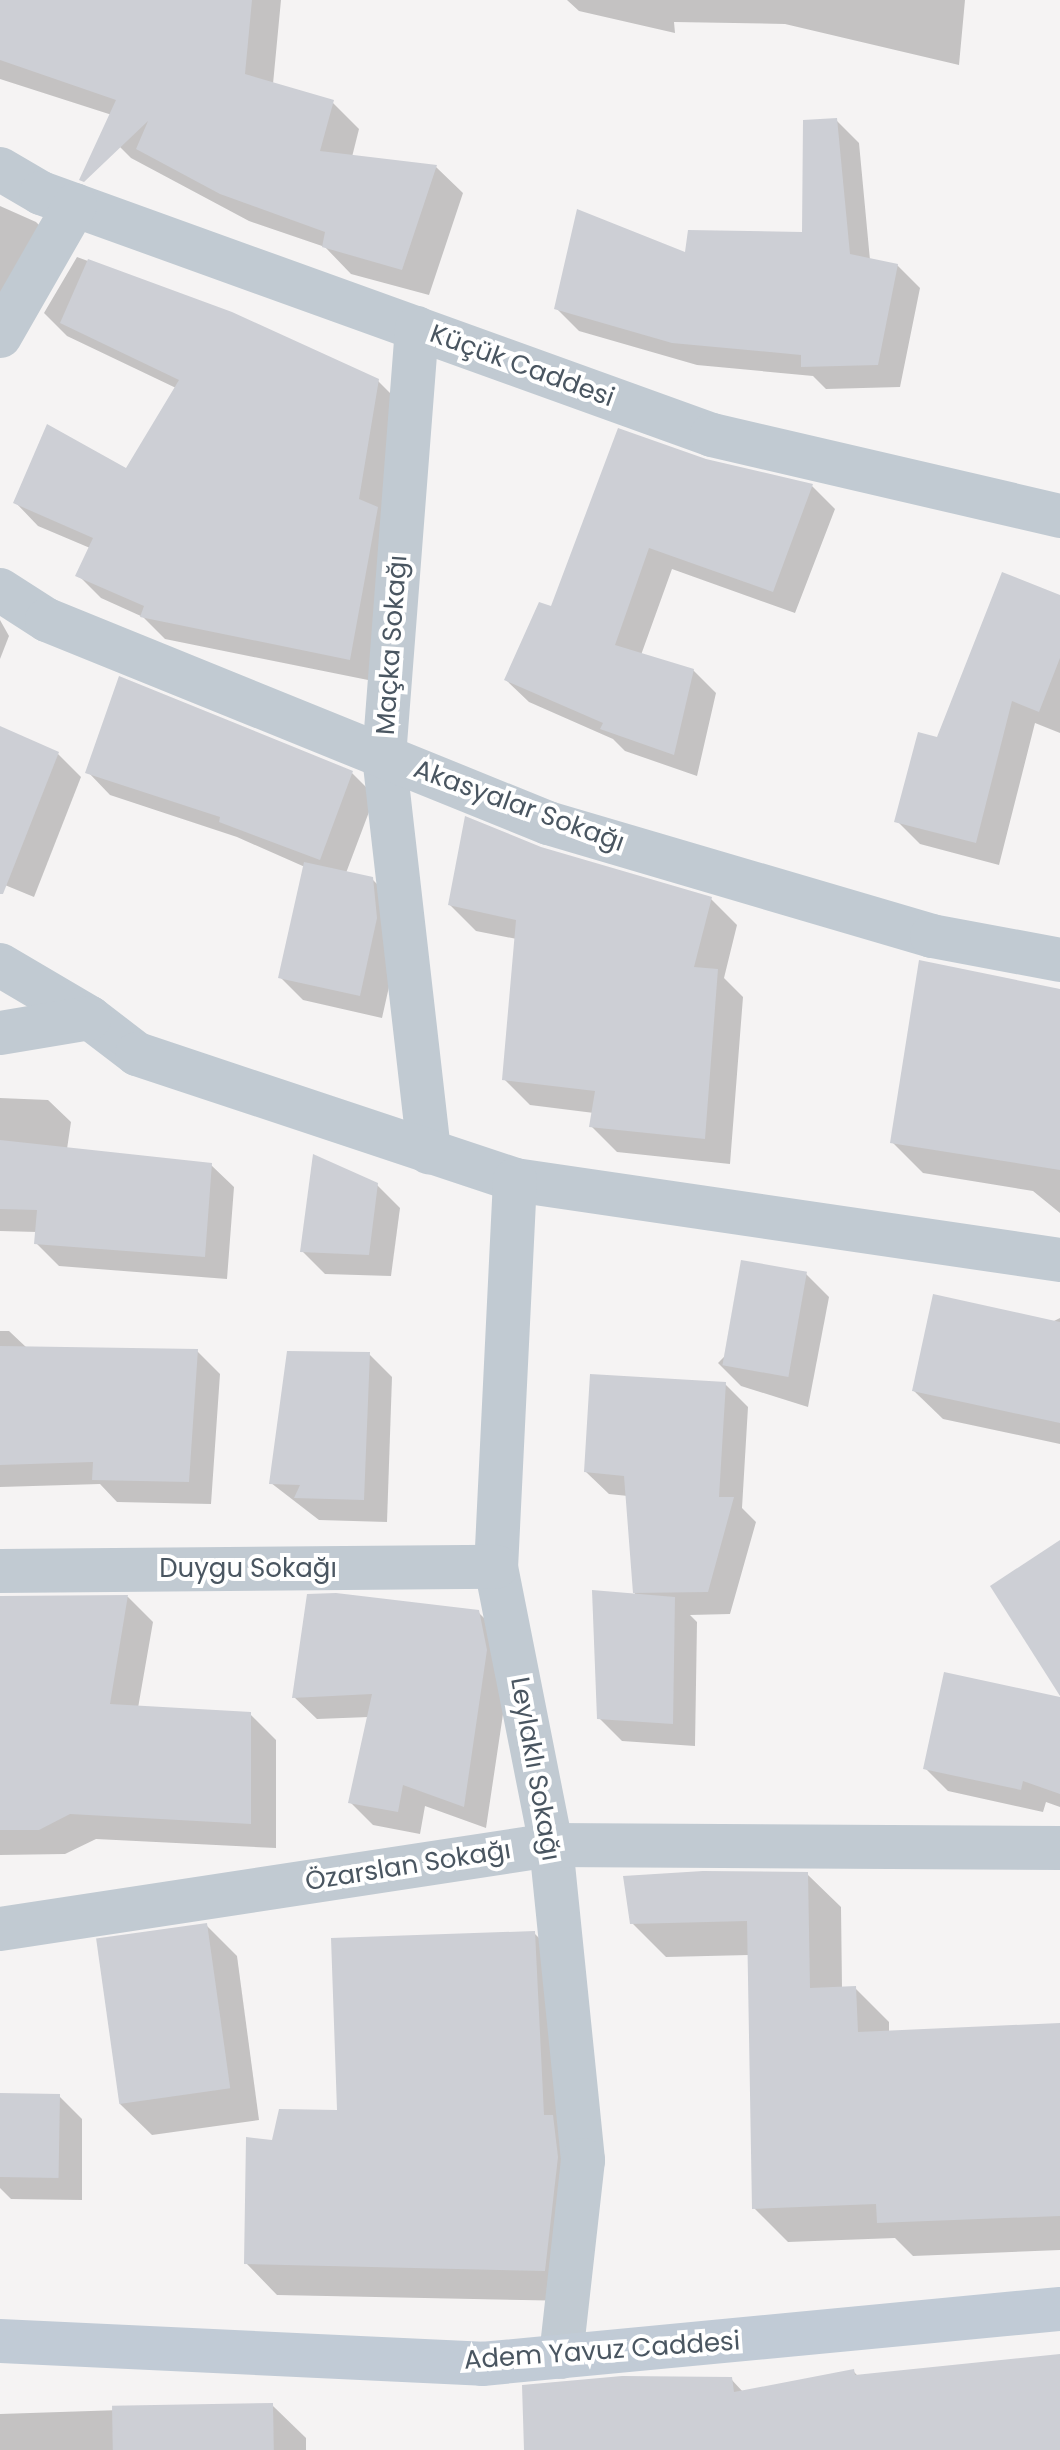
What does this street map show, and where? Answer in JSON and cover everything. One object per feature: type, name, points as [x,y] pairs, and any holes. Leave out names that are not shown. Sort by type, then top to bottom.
[{"type":"main road","name":"Adem Yavuz Caddesi","points":[[0,2341],[482,2364],[1060,2309]]},
{"type":"street","name":"Küçük Caddesi","points":[[0,169],[75,205],[712,435],[1060,516]]},
{"type":"street","points":[[0,336],[75,205]]},
{"type":"street","name":"Maçka Sokağı","points":[[417,328],[384,756],[429,1152]]},
{"type":"street","name":"Akasyalar Sokağı","points":[[0,590],[47,620],[548,823],[932,936],[1060,960]]},
{"type":"street","points":[[0,965],[90,1018],[137,1054],[515,1180],[1060,1260]]},
{"type":"street","points":[[0,1033],[90,1018]]},
{"type":"street","name":"Leylaklı Sokağı","points":[[515,1180],[496,1567],[551,1845],[583,2160],[561,2357]]},
{"type":"street","name":"Duygu Sokağı","points":[[0,1571],[496,1567]]},
{"type":"street","name":"Özarslan Sokağı","points":[[0,1929],[551,1845],[1060,1848]]},
{"type":"building","points":[[0,0],[252,0],[245,74],[334,100],[320,151],[437,165],[402,270],[322,247],[325,232],[220,194],[136,149],[148,121],[84,182],[79,180],[116,100],[0,60]]},
{"type":"building","points":[[837,118],[850,254],[898,264],[878,365],[801,367],[801,355],[672,343],[554,309],[577,209],[685,252],[688,230],[802,232],[803,120]]},
{"type":"building","points":[[88,259],[232,312],[379,379],[359,499],[378,507],[350,660],[140,617],[144,606],[75,576],[93,538],[13,503],[47,424],[126,468],[179,380],[60,323]]},
{"type":"building","points":[[618,428],[706,459],[813,484],[773,592],[649,548],[615,645],[694,669],[674,755],[600,729],[603,723],[504,680],[539,602],[551,606]]},
{"type":"building","points":[[1002,572],[1060,595],[1060,658],[1039,712],[1012,701],[976,843],[894,822],[918,732],[937,737]]},
{"type":"building","points":[[119,676],[353,771],[320,860],[219,822],[220,817],[85,773]]},
{"type":"building","points":[[0,726],[59,752],[3,894],[0,894]]},
{"type":"building","points":[[465,816],[541,847],[712,897],[694,967],[718,969],[705,1139],[589,1127],[595,1091],[502,1080],[516,920],[448,905]]},
{"type":"building","points":[[304,862],[373,877],[377,918],[360,996],[278,978]]},
{"type":"building","points":[[919,960],[1060,989],[1060,1170],[890,1143]]},
{"type":"building","points":[[0,1140],[212,1163],[205,1257],[34,1244],[37,1210],[0,1209]]},
{"type":"building","points":[[313,1154],[378,1183],[369,1255],[300,1252]]},
{"type":"building","points":[[741,1260],[807,1272],[788,1377],[722,1365]]},
{"type":"building","points":[[933,1294],[1060,1322],[1060,1423],[912,1391]]},
{"type":"building","points":[[0,1346],[198,1349],[189,1482],[92,1480],[93,1462],[0,1465]]},
{"type":"building","points":[[287,1351],[370,1352],[364,1500],[294,1498],[300,1485],[269,1484]]},
{"type":"building","points":[[590,1374],[726,1382],[719,1497],[734,1497],[708,1592],[633,1593],[624,1476],[584,1472]]},
{"type":"building","points":[[1060,1540],[1060,1696],[990,1586]]},
{"type":"building","points":[[592,1590],[675,1597],[673,1724],[597,1719]]},
{"type":"building","points":[[336,1593],[479,1610],[487,1650],[464,1807],[403,1785],[398,1812],[348,1803],[372,1694],[292,1698],[307,1594]]},
{"type":"building","points":[[128,1595],[110,1704],[251,1712],[251,1824],[70,1814],[39,1830],[0,1830],[0,1596]]},
{"type":"building","points":[[944,1672],[1060,1697],[1060,1794],[1023,1781],[1021,1790],[923,1769]]},
{"type":"building","points":[[703,1871],[808,1872],[810,1988],[856,1986],[858,2032],[1060,2023],[1060,2216],[877,2223],[876,2204],[752,2209],[747,1921],[630,1924],[623,1876]]},
{"type":"building","points":[[207,1923],[230,2088],[119,2104],[96,1939]]},
{"type":"building","points":[[535,1931],[544,2115],[553,2115],[558,2157],[545,2271],[244,2264],[246,2137],[272,2140],[279,2109],[337,2110],[331,1938]]},
{"type":"building","points":[[0,2093],[60,2094],[59,2178],[0,2177]]},
{"type":"building","points":[[1060,2354],[1060,2450],[524,2450],[522,2385],[622,2376],[732,2377],[734,2392],[854,2369],[855,2375]]},
{"type":"building","points":[[273,2403],[274,2450],[113,2450],[112,2406]]}]
